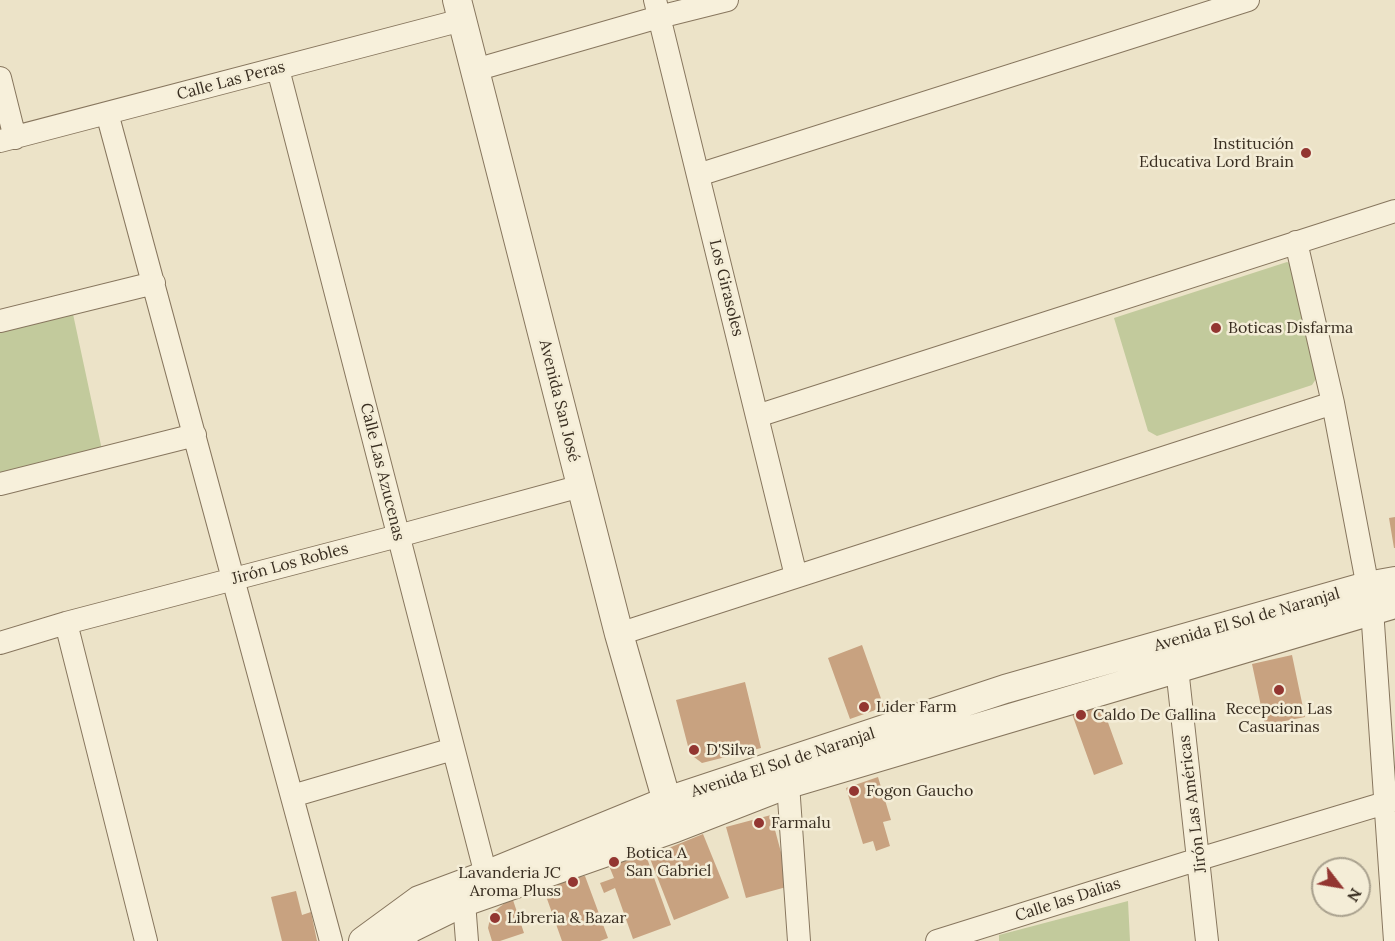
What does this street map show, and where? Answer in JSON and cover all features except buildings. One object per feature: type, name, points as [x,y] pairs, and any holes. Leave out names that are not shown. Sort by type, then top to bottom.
[{"type":"street","points":[[475,70],[657,8],[727,0]]},
{"type":"street","points":[[698,175],[1248,0]]},
{"type":"street","name":"Los Girasoles","points":[[657,8],[796,576]]},
{"type":"street","name":"Avenida San José","points":[[460,10],[619,634],[675,828]]},
{"type":"street","name":"Calle Las Peras","points":[[7,140],[278,69],[460,10]]},
{"type":"street","name":"Calle Las Azucenas","points":[[278,69],[486,875]]},
{"type":"street","points":[[0,78],[7,140]]},
{"type":"street","points":[[107,113],[331,941]]},
{"type":"street","points":[[757,416],[1395,211]]},
{"type":"street","points":[[1296,242],[1378,600],[1390,801],[1395,941]]},
{"type":"street","points":[[0,321],[154,283]]},
{"type":"street","points":[[619,634],[1333,403]]},
{"type":"street","points":[[0,484],[195,435]]},
{"type":"street","name":"Jirón Los Robles","points":[[0,643],[66,622],[581,486]]},
{"type":"street","name":"Avenida El Sol de Naranjal","points":[[394,941],[411,928],[464,902],[675,828],[788,784],[1177,668],[1378,600],[1395,581]]},
{"type":"street","name":"Avenida El Sol de Naranjal","points":[[363,941],[418,900],[486,875],[667,801],[1005,688],[1378,600]]},
{"type":"street","points":[[66,622],[146,941]]},
{"type":"street","name":"Jirón Las Américas","points":[[1177,668],[1207,941]]},
{"type":"street","points":[[292,796],[453,749]]},
{"type":"street","points":[[788,784],[799,941]]},
{"type":"street","name":"Calle las Dalias","points":[[937,941],[967,936],[1199,858],[1390,801]]},
{"type":"street","points":[[464,902],[466,941]]},
{"type":"green space","points":[[1287,262],[1294,265],[1316,379],[1312,385],[1157,436],[1148,431],[1114,318]]},
{"type":"green space","points":[[73,314],[102,450],[0,475],[0,331]]},
{"type":"green space","points":[[1128,901],[1130,941],[999,941],[999,935]]},
{"type":"place","name":"Institución Educativa Lord Brain","points":[[1306,153]]},
{"type":"place","name":"Boticas Disfarma","points":[[1216,328]]},
{"type":"place","name":"Recepcion Las Casuarinas","points":[[1279,690]]},
{"type":"place","name":"Lider Farm","points":[[864,707]]},
{"type":"place","name":"Caldo De Gallina","points":[[1081,715]]},
{"type":"place","name":"D'Silva","points":[[694,750]]},
{"type":"place","name":"Fogon Gaucho","points":[[854,791]]},
{"type":"place","name":"Farmalu","points":[[759,823]]},
{"type":"place","name":"Botica A San Gabriel","points":[[614,862]]},
{"type":"place","name":"Lavanderia JC Aroma Pluss","points":[[573,882]]},
{"type":"place","name":"Libreria & Bazar","points":[[495,918]]}]
